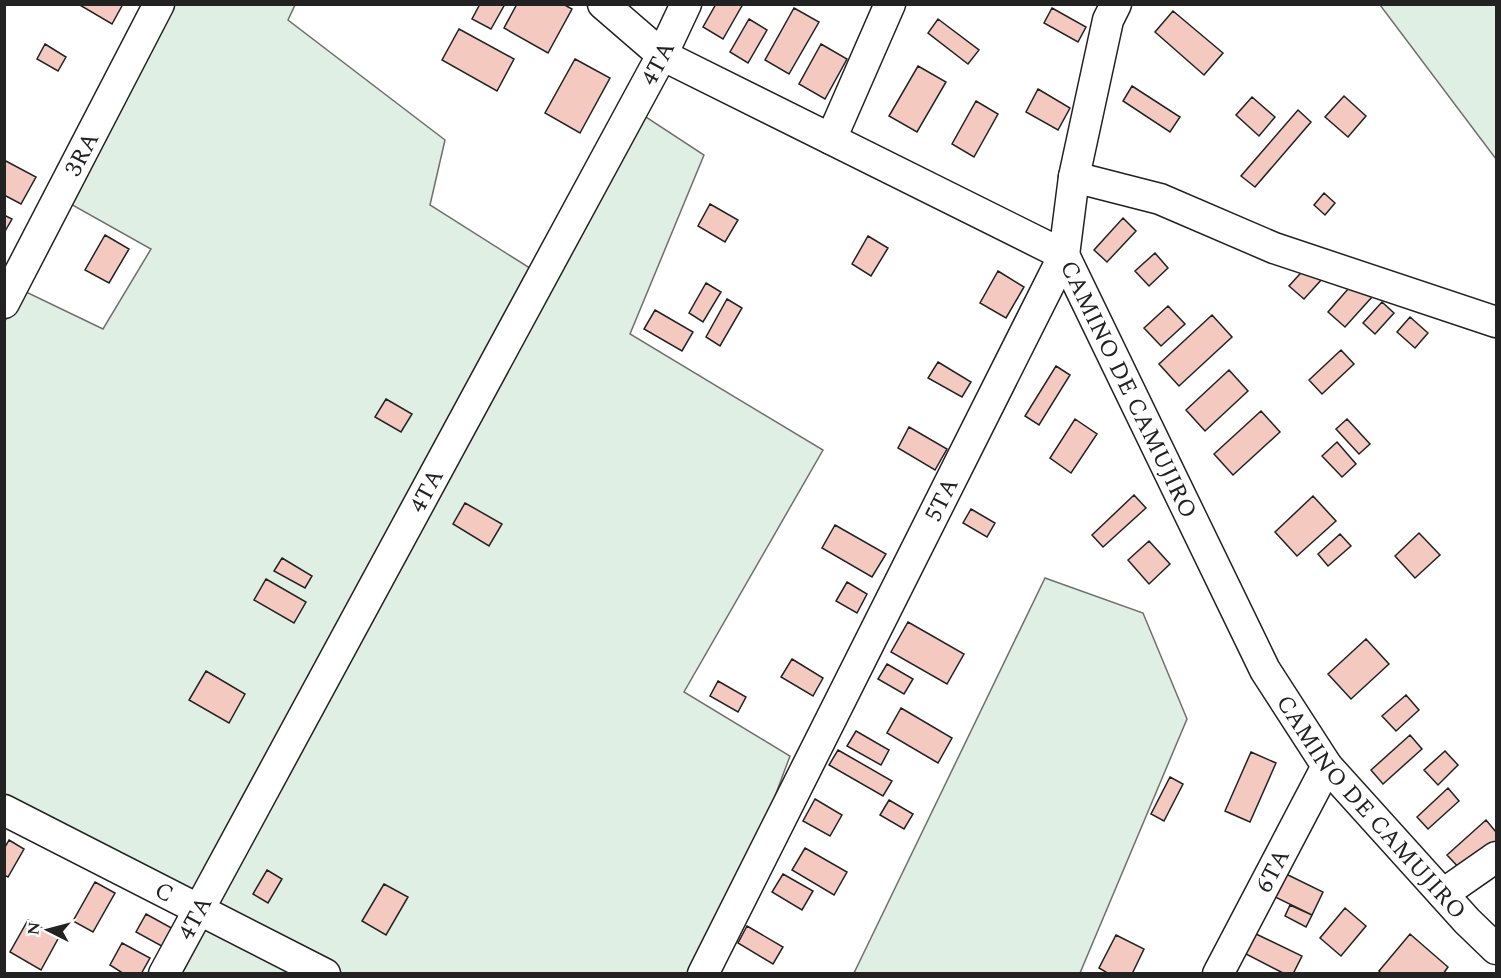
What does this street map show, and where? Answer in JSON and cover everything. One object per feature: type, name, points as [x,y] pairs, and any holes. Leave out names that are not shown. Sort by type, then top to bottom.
[{"type":"street","name":"3RA","points":[[4,303],[159,4]]},
{"type":"street","name":"CAMINO DE CAMUJIRO","points":[[603,4],[662,55],[1064,255],[1265,670],[1327,766],[1497,950]]},
{"type":"street","name":"4TA","points":[[164,974],[197,908],[662,55],[686,4]]},
{"type":"street","points":[[831,139],[890,4]]},
{"type":"street","name":"5TA","points":[[703,974],[1064,255],[1074,177],[1108,20],[1116,4]]},
{"type":"street","points":[[1074,177],[1160,200],[1274,248],[1497,322]]},
{"type":"street","name":"6TA","points":[[1218,974],[1327,766]]},
{"type":"street","name":"C","points":[[4,810],[325,974]]},
{"type":"street","points":[[1443,894],[1497,856]]},
{"type":"green space","points":[[169,5],[295,5],[288,20],[445,140],[430,205],[544,277],[643,115],[704,155],[630,334],[823,450],[684,692],[790,756],[753,855],[691,973],[179,973],[212,910],[5,802],[4,323],[22,290],[103,329],[151,249],[67,202]]},
{"type":"green space","points":[[1380,5],[1496,5],[1496,159]]},
{"type":"green space","points":[[1045,578],[1143,613],[1187,719],[1080,973],[854,973]]},
{"type":"building","points":[[78,4],[123,4],[112,24]]},
{"type":"building","points":[[480,4],[505,4],[491,29],[472,19]]},
{"type":"building","points":[[517,4],[563,4],[572,9],[548,53],[504,28]]},
{"type":"building","points":[[716,4],[743,4],[723,39],[703,27]]},
{"type":"building","points":[[794,8],[819,22],[789,74],[765,60]]},
{"type":"building","points":[[1052,8],[1086,27],[1078,42],[1044,23]]},
{"type":"building","points":[[1173,11],[1223,53],[1204,75],[1155,32]]},
{"type":"building","points":[[749,19],[767,30],[748,63],[730,52]]},
{"type":"building","points":[[938,19],[979,50],[968,64],[928,33]]},
{"type":"building","points":[[459,29],[514,59],[497,91],[442,60]]},
{"type":"building","points":[[45,44],[66,57],[58,71],[37,59]]},
{"type":"building","points":[[821,44],[847,59],[825,99],[799,84]]},
{"type":"building","points":[[575,59],[610,78],[580,133],[545,113]]},
{"type":"building","points":[[918,66],[946,82],[917,132],[889,116]]},
{"type":"building","points":[[1132,86],[1180,117],[1170,132],[1123,101]]},
{"type":"building","points":[[1038,89],[1070,108],[1058,130],[1026,112]]},
{"type":"building","points":[[1344,96],[1366,116],[1348,137],[1325,117]]},
{"type":"building","points":[[1252,97],[1275,117],[1259,136],[1236,115]]},
{"type":"building","points":[[976,101],[998,114],[974,157],[952,144]]},
{"type":"building","points":[[1298,110],[1311,122],[1255,187],[1241,176]]},
{"type":"building","points":[[4,160],[36,177],[21,204],[4,195]]},
{"type":"building","points":[[1324,193],[1335,203],[1325,215],[1314,205]]},
{"type":"building","points":[[710,204],[738,220],[725,242],[698,226]]},
{"type":"building","points":[[4,215],[12,219],[4,233]]},
{"type":"building","points":[[1123,218],[1136,231],[1107,262],[1094,250]]},
{"type":"building","points":[[105,235],[129,249],[109,283],[85,270]]},
{"type":"building","points":[[868,236],[888,248],[871,276],[852,264]]},
{"type":"building","points":[[1155,253],[1168,268],[1149,286],[1135,271]]},
{"type":"building","points":[[1308,265],[1323,278],[1304,299],[1289,286]]},
{"type":"building","points":[[998,271],[1024,287],[1006,318],[980,303]]},
{"type":"building","points":[[1355,281],[1372,297],[1345,327],[1328,312]]},
{"type":"building","points":[[706,283],[721,292],[703,322],[689,313]]},
{"type":"building","points":[[727,299],[742,308],[720,346],[706,337]]},
{"type":"building","points":[[1382,302],[1394,313],[1375,334],[1363,323]]},
{"type":"building","points":[[1168,306],[1185,324],[1161,346],[1144,328]]},
{"type":"building","points":[[655,310],[693,332],[682,351],[644,329]]},
{"type":"building","points":[[1212,315],[1232,337],[1179,386],[1159,364]]},
{"type":"building","points":[[1410,317],[1428,333],[1415,348],[1397,332]]},
{"type":"building","points":[[1341,350],[1354,364],[1322,394],[1309,380]]},
{"type":"building","points":[[938,362],[971,382],[962,397],[928,378]]},
{"type":"building","points":[[1056,366],[1070,375],[1039,425],[1025,416]]},
{"type":"building","points":[[1229,370],[1248,391],[1205,431],[1186,410]]},
{"type":"building","points":[[386,399],[412,414],[401,432],[375,417]]},
{"type":"building","points":[[1261,411],[1280,432],[1233,475],[1214,454]]},
{"type":"building","points":[[1075,419],[1097,434],[1071,473],[1050,458]]},
{"type":"building","points":[[1347,419],[1370,444],[1359,454],[1336,429]]},
{"type":"building","points":[[909,427],[947,449],[935,470],[898,448]]},
{"type":"building","points":[[1337,442],[1356,464],[1342,477],[1322,456]]},
{"type":"building","points":[[1134,495],[1146,508],[1103,547],[1092,535]]},
{"type":"building","points":[[1313,496],[1336,521],[1297,556],[1275,532]]},
{"type":"building","points":[[465,503],[502,524],[489,546],[453,524]]},
{"type":"building","points":[[971,509],[995,523],[987,537],[963,523]]},
{"type":"building","points":[[835,525],[886,554],[872,577],[822,548]]},
{"type":"building","points":[[1419,533],[1440,555],[1415,578],[1395,556]]},
{"type":"building","points":[[1340,534],[1351,546],[1328,566],[1318,554]]},
{"type":"building","points":[[1149,541],[1170,564],[1149,584],[1128,560]]},
{"type":"building","points":[[282,558],[312,576],[305,588],[274,571]]},
{"type":"building","points":[[266,579],[306,602],[294,623],[254,600]]},
{"type":"building","points":[[847,582],[867,594],[857,613],[836,601]]},
{"type":"building","points":[[908,622],[964,654],[947,684],[891,652]]},
{"type":"building","points":[[1366,639],[1389,664],[1351,699],[1328,674]]},
{"type":"building","points":[[792,659],[823,678],[813,696],[781,677]]},
{"type":"building","points":[[887,664],[913,679],[904,694],[878,679]]},
{"type":"building","points":[[206,671],[245,694],[229,723],[189,700]]},
{"type":"building","points":[[718,681],[746,697],[738,712],[710,696]]},
{"type":"building","points":[[1406,695],[1419,710],[1396,731],[1382,716]]},
{"type":"building","points":[[901,708],[952,738],[938,763],[887,733]]},
{"type":"building","points":[[856,731],[889,750],[881,765],[847,746]]},
{"type":"building","points":[[1410,735],[1422,749],[1383,784],[1371,770]]},
{"type":"building","points":[[838,750],[892,781],[883,796],[829,765]]},
{"type":"building","points":[[1445,751],[1458,765],[1438,785],[1424,770]]},
{"type":"building","points":[[1251,752],[1276,763],[1250,822],[1225,811]]},
{"type":"building","points":[[1170,777],[1183,784],[1164,821],[1151,814]]},
{"type":"building","points":[[1448,788],[1459,801],[1428,829],[1417,817]]},
{"type":"building","points":[[815,799],[842,815],[830,836],[803,821]]},
{"type":"building","points":[[889,800],[913,814],[904,829],[880,815]]},
{"type":"building","points":[[1486,820],[1496,832],[1496,841],[1463,872],[1447,855]]},
{"type":"building","points":[[9,840],[24,849],[8,877],[4,875],[4,849]]},
{"type":"building","points":[[805,848],[847,872],[834,895],[792,870]]},
{"type":"building","points":[[267,870],[282,879],[268,903],[253,894]]},
{"type":"building","points":[[1284,873],[1323,892],[1312,915],[1273,896]]},
{"type":"building","points":[[783,874],[813,891],[802,910],[772,892]]},
{"type":"building","points":[[95,882],[115,893],[93,932],[73,921]]},
{"type":"building","points":[[384,884],[408,897],[386,935],[362,921]]},
{"type":"building","points":[[1290,905],[1312,915],[1306,927],[1285,916]]},
{"type":"building","points":[[1345,908],[1366,926],[1341,956],[1320,938]]},
{"type":"building","points":[[146,914],[177,931],[167,949],[136,932]]},
{"type":"building","points":[[28,920],[59,937],[41,970],[10,952]]},
{"type":"building","points":[[747,926],[783,947],[773,964],[738,943]]},
{"type":"building","points":[[1254,933],[1302,956],[1293,974],[1285,974],[1244,953]]},
{"type":"building","points":[[1410,934],[1448,967],[1443,974],[1382,974],[1379,971]]},
{"type":"building","points":[[1116,935],[1144,949],[1132,974],[1109,974],[1099,968]]},
{"type":"building","points":[[122,943],[150,958],[141,974],[124,974],[110,965]]}]
